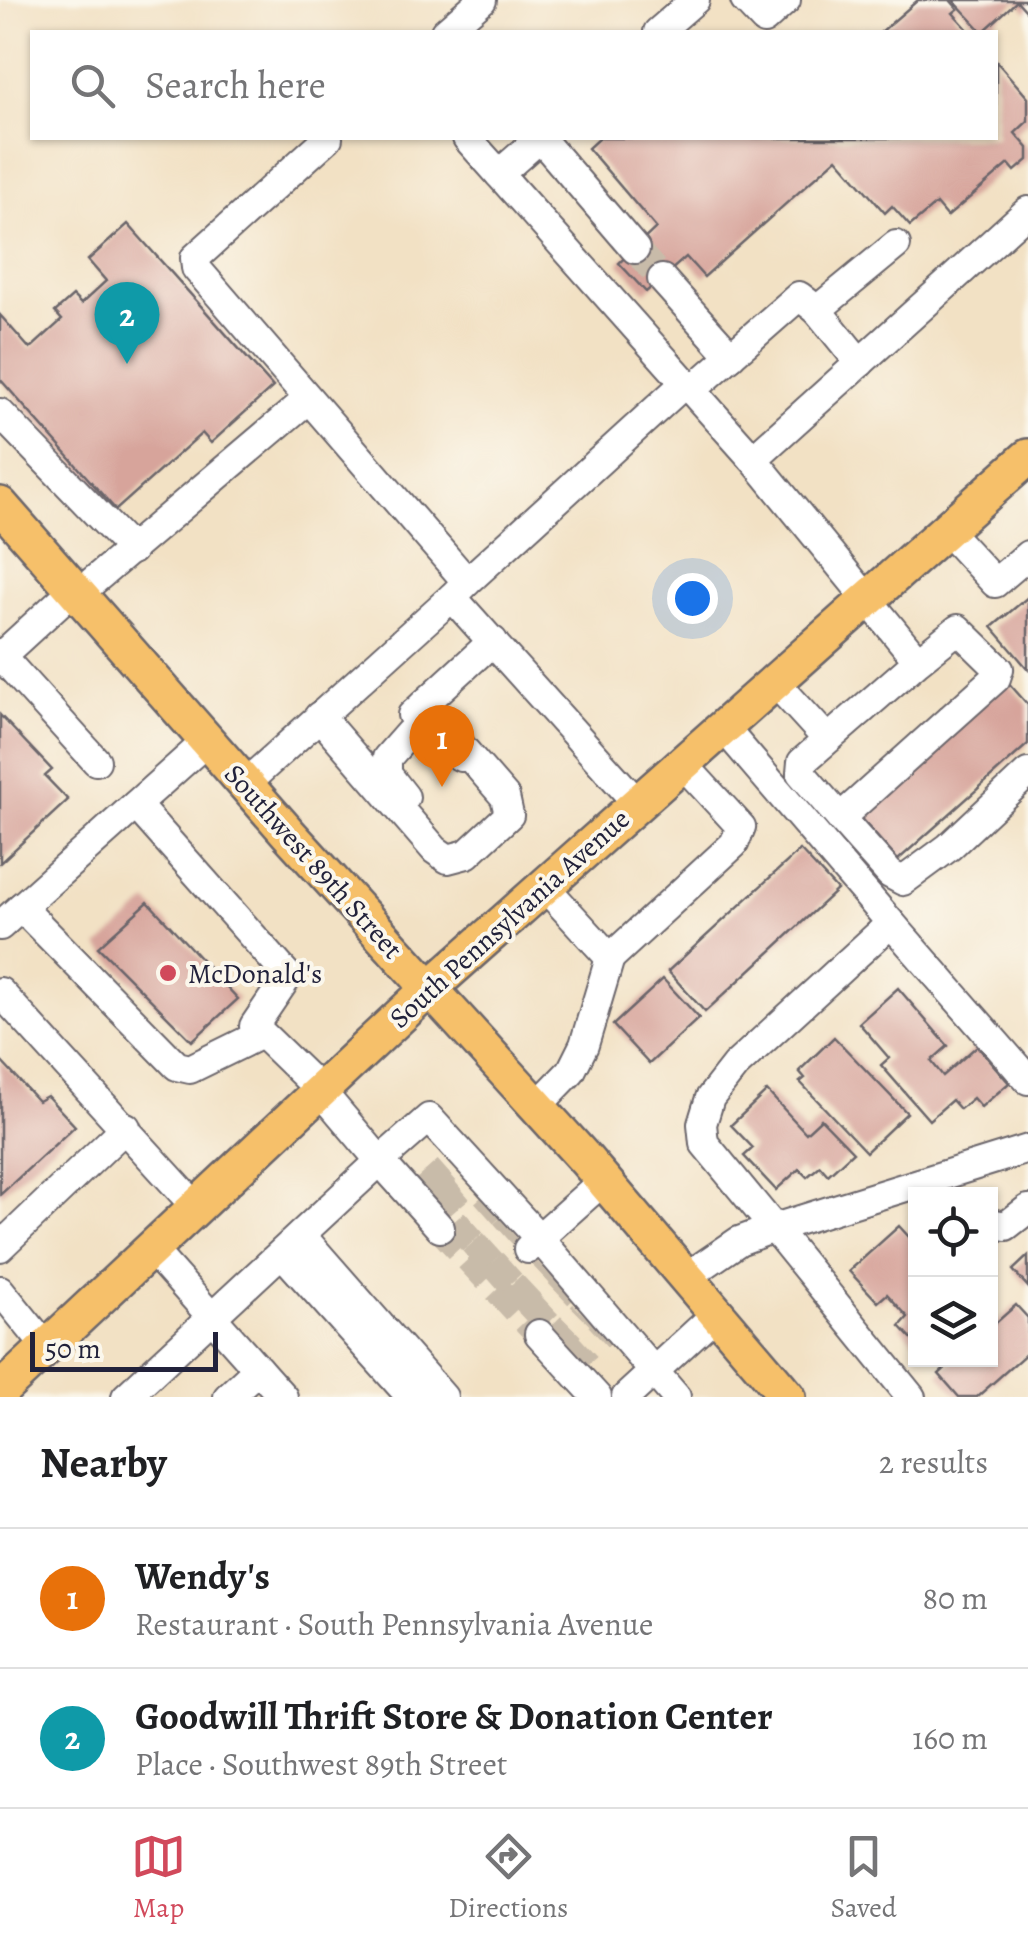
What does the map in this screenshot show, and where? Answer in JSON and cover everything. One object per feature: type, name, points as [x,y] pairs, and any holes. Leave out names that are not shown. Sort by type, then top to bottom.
[{"type":"main road","name":"South Pennsylvania Avenue","points":[[0,1391],[430,988],[1028,457]]},
{"type":"main road","name":"Southwest 89th Street","points":[[0,505],[244,784],[537,1106],[788,1397]]},
{"type":"lane","points":[[447,30],[482,0]]},
{"type":"lane","points":[[660,30],[695,0]]},
{"type":"lane","points":[[746,0],[764,20],[786,0]]},
{"type":"lane","points":[[326,140],[195,258],[202,280],[308,399],[460,590],[493,642],[637,803]]},
{"type":"lane","points":[[470,140],[753,460],[918,662]]},
{"type":"lane","points":[[500,174],[538,140]]},
{"type":"lane","points":[[542,140],[635,248]]},
{"type":"lane","points":[[753,460],[1028,211]]},
{"type":"lane","points":[[817,310],[896,245]]},
{"type":"lane","points":[[662,278],[732,356]]},
{"type":"lane","points":[[244,784],[689,387],[732,356],[799,296],[817,310],[860,363]]},
{"type":"lane","points":[[96,761],[0,657],[308,399]]},
{"type":"lane","points":[[0,413],[132,550]]},
{"type":"lane","points":[[946,530],[995,583],[1028,555]]},
{"type":"lane","points":[[840,818],[998,674],[973,639],[958,629],[826,738],[800,767],[840,818],[890,874],[903,881],[949,847],[1028,773]]},
{"type":"lane","points":[[358,762],[493,642]]},
{"type":"lane","points":[[774,681],[826,738]]},
{"type":"lane","points":[[320,716],[435,850],[448,859],[467,854],[509,815],[505,797],[424,704]]},
{"type":"lane","points":[[723,727],[1028,1080]]},
{"type":"lane","points":[[435,850],[432,831],[388,774],[387,758],[409,733],[421,734],[472,760]]},
{"type":"lane","points":[[0,926],[206,741]]},
{"type":"lane","points":[[537,1106],[571,1071],[584,1045],[610,958],[734,844],[741,827],[682,763]]},
{"type":"lane","points":[[22,907],[176,1066],[190,1068],[258,1030],[288,976],[136,804]]},
{"type":"lane","points":[[544,886],[610,958]]},
{"type":"lane","points":[[892,923],[735,1066],[710,1098],[702,1124],[704,1143],[911,1397]]},
{"type":"lane","points":[[0,992],[195,1206]]},
{"type":"lane","points":[[258,1030],[320,1090],[380,1161],[430,1208]]},
{"type":"lane","points":[[126,1397],[428,1118],[465,1169],[676,1397]]},
{"type":"lane","points":[[0,1247],[126,1128]]},
{"type":"lane","points":[[685,1278],[739,1241],[774,1228],[956,1184],[1028,1150]]},
{"type":"lane","points":[[515,1223],[603,1182]]},
{"type":"lane","points":[[998,1224],[1006,1226],[1028,1210]]},
{"type":"lane","points":[[292,1244],[412,1397]]},
{"type":"lane","points":[[292,1244],[444,1397]]},
{"type":"lane","points":[[152,1250],[284,1397]]},
{"type":"lane","points":[[0,1290],[48,1348]]},
{"type":"lane","points":[[626,1397],[715,1315]]},
{"type":"lane","points":[[539,1334],[597,1397]]},
{"type":"lane","points":[[228,1397],[258,1369]]},
{"type":"building","points":[[918,0],[950,0],[958,9],[953,13],[968,30],[883,30]]},
{"type":"building","points":[[953,0],[1028,0],[1028,13],[1017,1],[981,30]]},
{"type":"building","points":[[998,63],[1028,98],[1028,121],[1015,133],[1028,148],[1028,160],[1015,171],[1009,164],[947,217],[936,204],[910,226],[892,206],[885,213],[837,158],[704,277],[686,257],[646,292],[619,263],[656,228],[588,148],[597,140],[998,140]]},
{"type":"building","points":[[128,224],[273,387],[211,443],[202,433],[116,510],[0,379],[0,315],[30,349],[62,320],[55,312],[73,296],[81,304],[106,281],[88,260]]},
{"type":"building","points":[[1028,597],[1028,669],[992,627]]},
{"type":"building","points":[[1006,680],[1028,705],[1028,744],[898,860],[857,814]]},
{"type":"building","points":[[0,715],[52,770],[45,776],[68,800],[0,863]]},
{"type":"building","points":[[800,850],[837,890],[705,1012],[668,971]]},
{"type":"building","name":"McDonald's","points":[[148,902],[238,999],[192,1041],[98,947]]},
{"type":"building","points":[[663,979],[699,1018],[649,1064],[613,1025]]},
{"type":"building","points":[[898,988],[948,1046],[931,1061],[943,1076],[977,1046],[1009,1083],[981,1107],[973,1098],[960,1109],[952,1100],[929,1120],[881,1065],[889,1058],[859,1023]]},
{"type":"building","points":[[834,1037],[907,1113],[866,1152],[800,1082],[805,1078],[799,1071]]},
{"type":"building","points":[[0,1060],[38,1101],[47,1096],[75,1126],[0,1195]]},
{"type":"building","points":[[767,1091],[806,1133],[821,1119],[853,1152],[828,1175],[820,1166],[807,1177],[799,1169],[776,1190],[744,1156],[753,1148],[731,1125]]},
{"type":"building","points":[[899,1226],[908,1236],[908,1317],[887,1294],[878,1302],[849,1271]]},
{"type":"building","points":[[1028,1256],[1028,1287],[1013,1270]]},
{"type":"building","points":[[1016,1305],[1028,1318],[1028,1352],[977,1397],[959,1397],[939,1374],[946,1367],[998,1367],[998,1321]]},
{"type":"building","points":[[908,1317],[908,1334],[900,1326]]},
{"type":"tunnel","points":[[635,249],[662,279]]},
{"type":"tunnel","points":[[426,1189],[452,1166]]},
{"type":"tunnel","points":[[439,1206],[466,1183]]},
{"type":"tunnel","points":[[453,1241],[490,1208]]},
{"type":"tunnel","points":[[440,1228],[539,1334]]},
{"type":"tunnel","points":[[472,1262],[509,1229]]},
{"type":"tunnel","points":[[491,1282],[527,1250]]},
{"type":"tunnel","points":[[511,1304],[546,1271]]},
{"type":"tunnel","points":[[528,1323],[564,1289]]},
{"type":"tunnel","points":[[551,1346],[583,1314]]},
{"type":"tunnel","points":[[567,1365],[603,1332]]},
{"type":"place","name":"Goodwill Thrift Store & Donation Center","points":[[127,364]]},
{"type":"place","name":"Wendy's","points":[[442,787]]},
{"type":"place","name":"McDonald's","points":[[168,973]]}]
